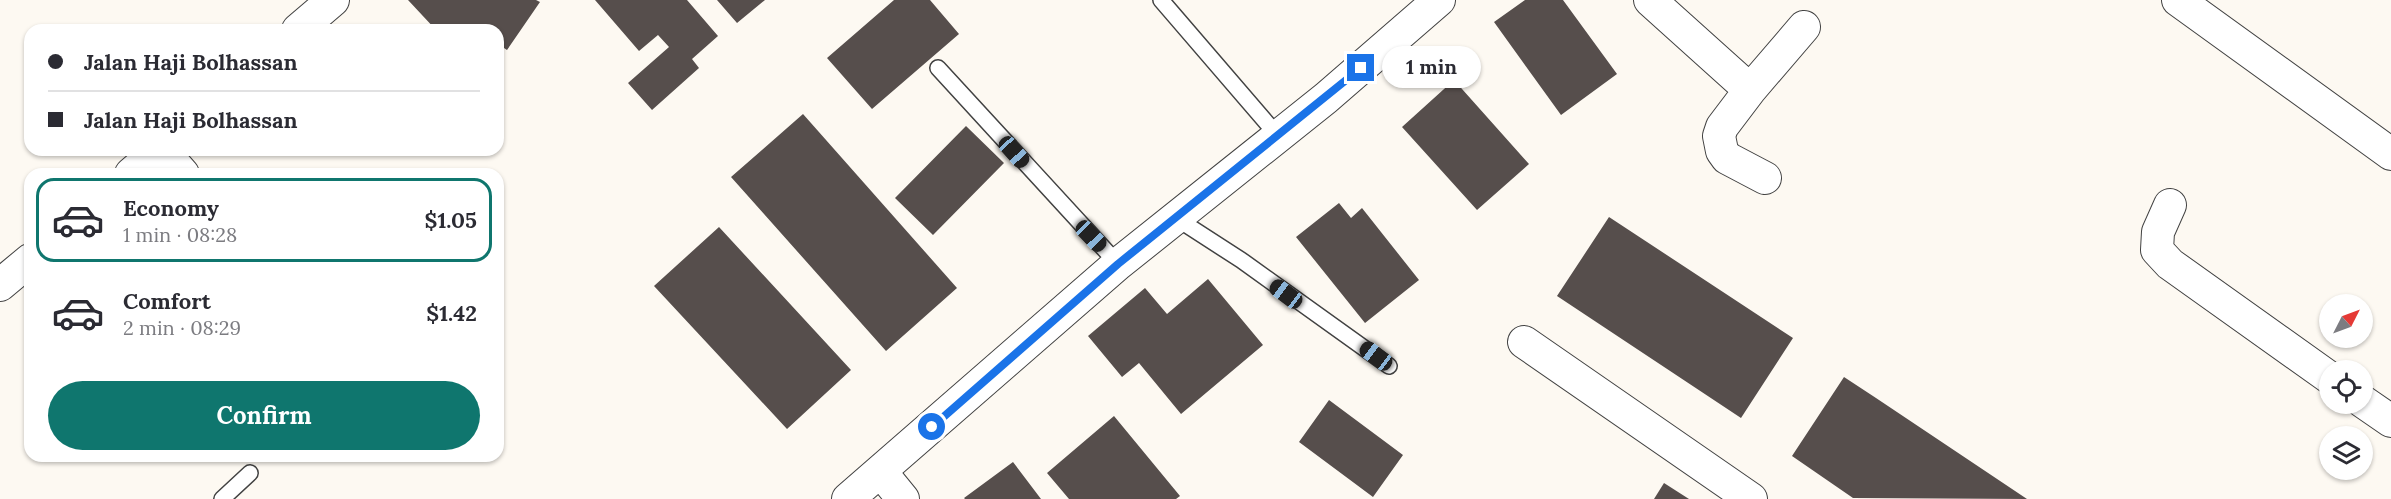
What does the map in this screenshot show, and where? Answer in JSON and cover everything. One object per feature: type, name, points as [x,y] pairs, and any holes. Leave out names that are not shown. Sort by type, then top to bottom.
[{"type":"street","points":[[305,24],[333,0]]},
{"type":"street","points":[[848,499],[1118,264],[1361,68],[1439,0]]},
{"type":"street","points":[[1650,0],[1750,90]]},
{"type":"street","points":[[2178,0],[2391,154]]},
{"type":"street","points":[[1765,178],[1727,158],[1719,142],[1722,127],[1750,90],[1804,27]]},
{"type":"street","points":[[138,168],[153,156]]},
{"type":"street","points":[[166,156],[177,168]]},
{"type":"street","points":[[2170,205],[2158,232],[2157,250],[2170,264],[2319,370]]},
{"type":"street","points":[[0,285],[24,265]]},
{"type":"street","points":[[1524,342],[1751,499]]},
{"type":"street","points":[[2373,409],[2391,422]]},
{"type":"street","points":[[881,472],[903,499]]},
{"type":"lane","points":[[1161,0],[1278,136]]},
{"type":"lane","points":[[938,68],[1118,264]]},
{"type":"lane","points":[[1176,218],[1241,260],[1389,366]]},
{"type":"lane","points":[[222,499],[250,473]]},
{"type":"building","points":[[408,0],[536,0],[540,2],[507,50],[504,48],[504,24],[430,24]]},
{"type":"building","points":[[595,0],[687,0],[718,36],[692,59],[699,68],[652,110],[628,83],[669,47],[658,35],[639,51]]},
{"type":"building","points":[[717,0],[765,0],[737,23]]},
{"type":"building","points":[[894,0],[930,0],[959,34],[872,109],[827,58]]},
{"type":"building","points":[[1525,0],[1563,0],[1617,74],[1561,115],[1494,22]]},
{"type":"building","points":[[1454,80],[1529,164],[1477,210],[1402,127]]},
{"type":"building","points":[[803,114],[957,288],[886,351],[731,177]]},
{"type":"building","points":[[966,126],[1004,163],[933,235],[895,198]]},
{"type":"building","points":[[1339,203],[1351,218],[1362,208],[1419,280],[1365,323],[1296,237]]},
{"type":"building","points":[[1609,217],[1793,338],[1741,418],[1557,296]]},
{"type":"building","points":[[719,227],[851,370],[787,429],[654,286]]},
{"type":"building","points":[[1208,279],[1263,345],[1181,414],[1139,363],[1122,377],[1088,336],[1145,288],[1167,314]]},
{"type":"building","points":[[1844,377],[2027,499],[1853,498],[1792,456]]},
{"type":"building","points":[[1329,400],[1403,455],[1373,497],[1299,442]]},
{"type":"building","points":[[1114,416],[1180,496],[1176,499],[1069,499],[1047,473]]},
{"type":"building","points":[[1013,462],[1041,499],[964,498]]},
{"type":"building","points":[[1664,483],[1689,499],[1654,499]]},
{"type":"route","points":[[932,427],[1118,264],[1361,68]]}]
